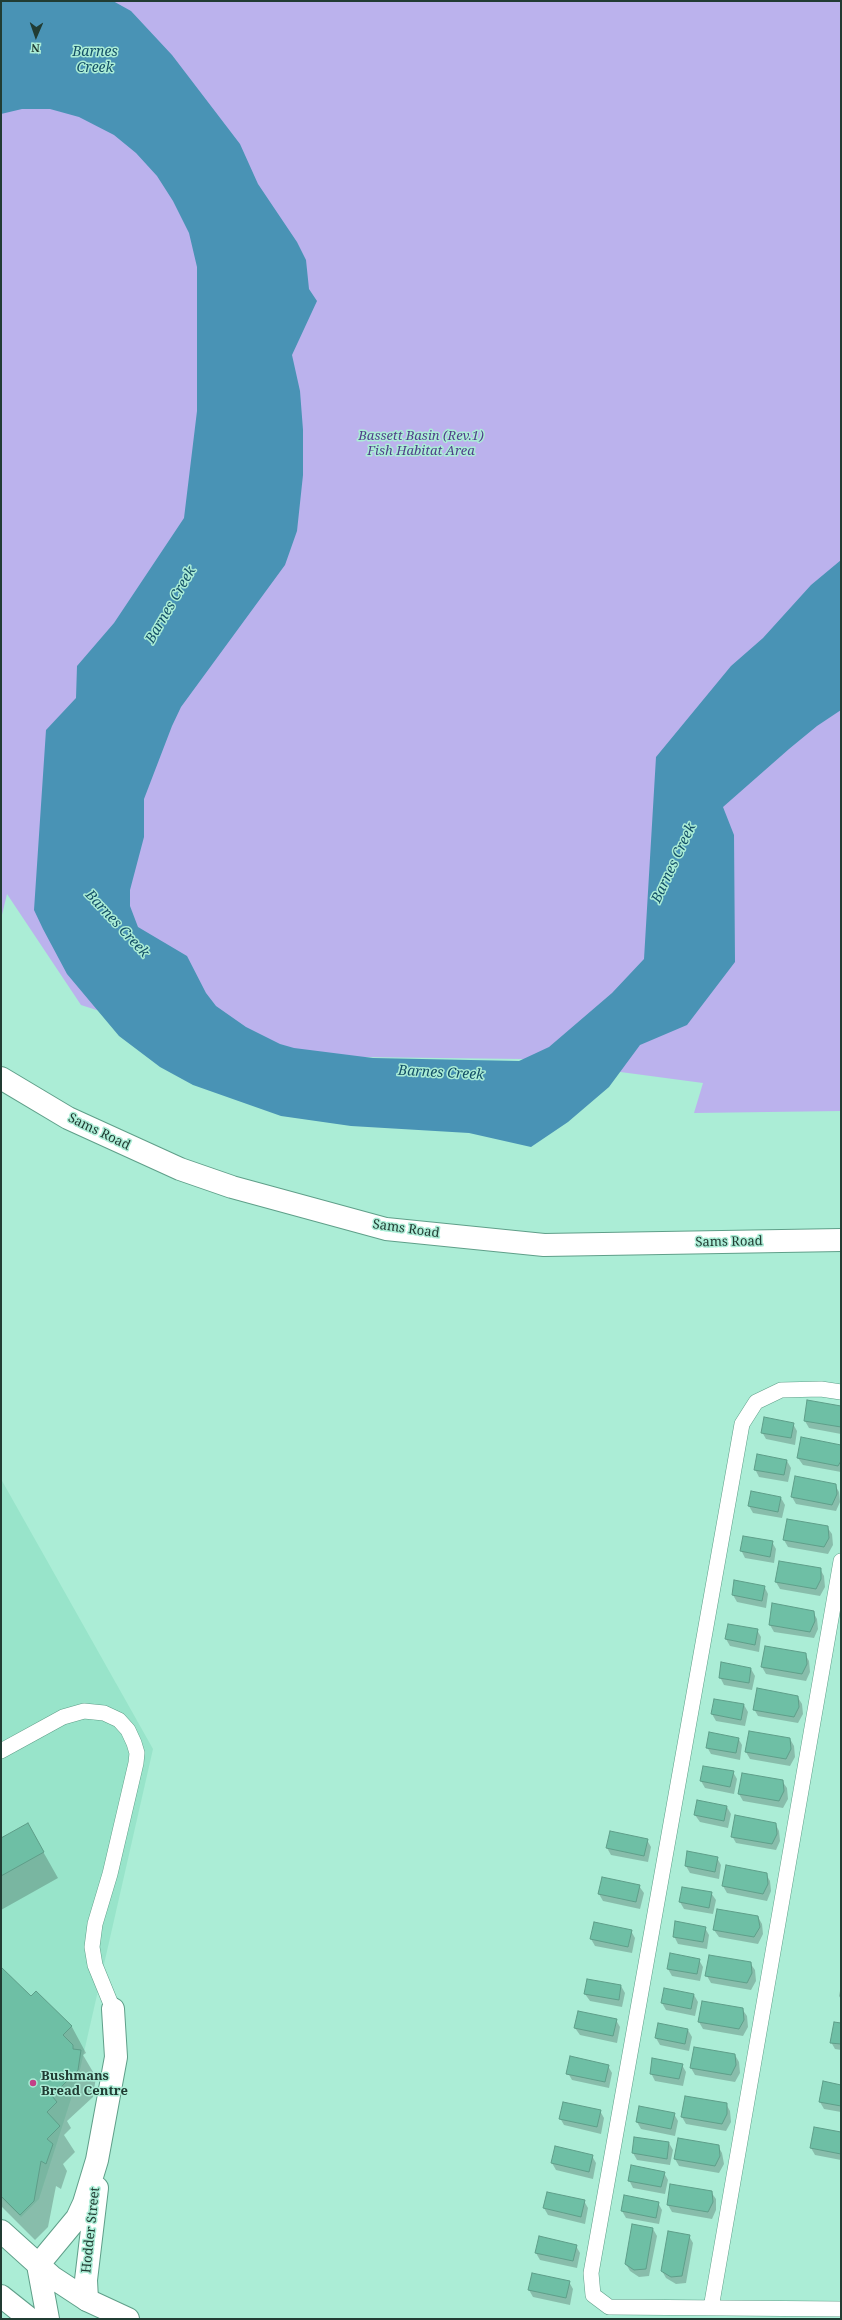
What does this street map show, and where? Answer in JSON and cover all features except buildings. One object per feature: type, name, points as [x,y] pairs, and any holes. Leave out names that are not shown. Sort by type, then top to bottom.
[{"type":"main road","name":"Sams Road","points":[[1,1078],[68,1118],[180,1170],[232,1187],[386,1229],[544,1245],[841,1240]]},
{"type":"main road","name":"Hodder Street","points":[[38,2266],[77,2218],[84,2204],[97,2160],[116,2057],[113,2009]]},
{"type":"main road","name":"Hodder Street","points":[[87,2300],[86,2280],[97,2193],[97,2160]]},
{"type":"main road","points":[[1,2232],[38,2266],[87,2300],[128,2319]]},
{"type":"main road","points":[[38,2266],[48,2319]]},
{"type":"main road","points":[[1,2296],[30,2319]]},
{"type":"lane","points":[[841,1392],[821,1389],[781,1390],[756,1402],[742,1424],[591,2272],[593,2296],[609,2307],[841,2309]]},
{"type":"lane","points":[[711,2308],[841,1561]]},
{"type":"lane","points":[[1,1751],[63,1717],[84,1711],[104,1713],[119,1720],[128,1730],[134,1743],[137,1753],[136,1763],[110,1874],[95,1924],[93,1941],[95,1965],[113,2009]]},
{"type":"shaded area","points":[[1,1479],[153,1749],[79,2074],[39,2199],[21,2217],[1,2198]]},
{"type":"green space","name":"Bassett Basin (Rev.1) Fish Habitat Area","points":[[1,1],[841,1],[841,1111],[694,1113],[703,1083],[523,1059],[358,1057],[335,1087],[81,1005],[7,894],[1,919]]},
{"type":"water","name":"Barnes Creek","points":[[1,1],[113,1],[131,11],[172,55],[240,144],[258,184],[297,242],[306,260],[309,289],[317,301],[292,355],[300,391],[303,430],[303,475],[297,531],[285,565],[181,707],[172,726],[144,799],[144,837],[130,890],[130,906],[138,927],[187,956],[206,993],[216,1006],[246,1027],[280,1044],[294,1048],[373,1058],[519,1061],[549,1047],[612,993],[644,959],[656,757],[731,666],[763,638],[811,585],[841,560],[841,710],[817,726],[789,749],[723,807],[734,835],[735,962],[687,1025],[640,1045],[609,1087],[568,1122],[531,1147],[469,1133],[351,1126],[281,1116],[193,1085],[160,1067],[119,1036],[67,974],[34,910],[46,730],[76,698],[77,666],[114,623],[184,518],[197,411],[197,267],[189,233],[173,201],[157,176],[136,153],[114,135],[79,117],[50,109],[22,109],[1,114]]},
{"type":"place","name":"Bushmans Bread Centre","points":[[33,2083]]}]
